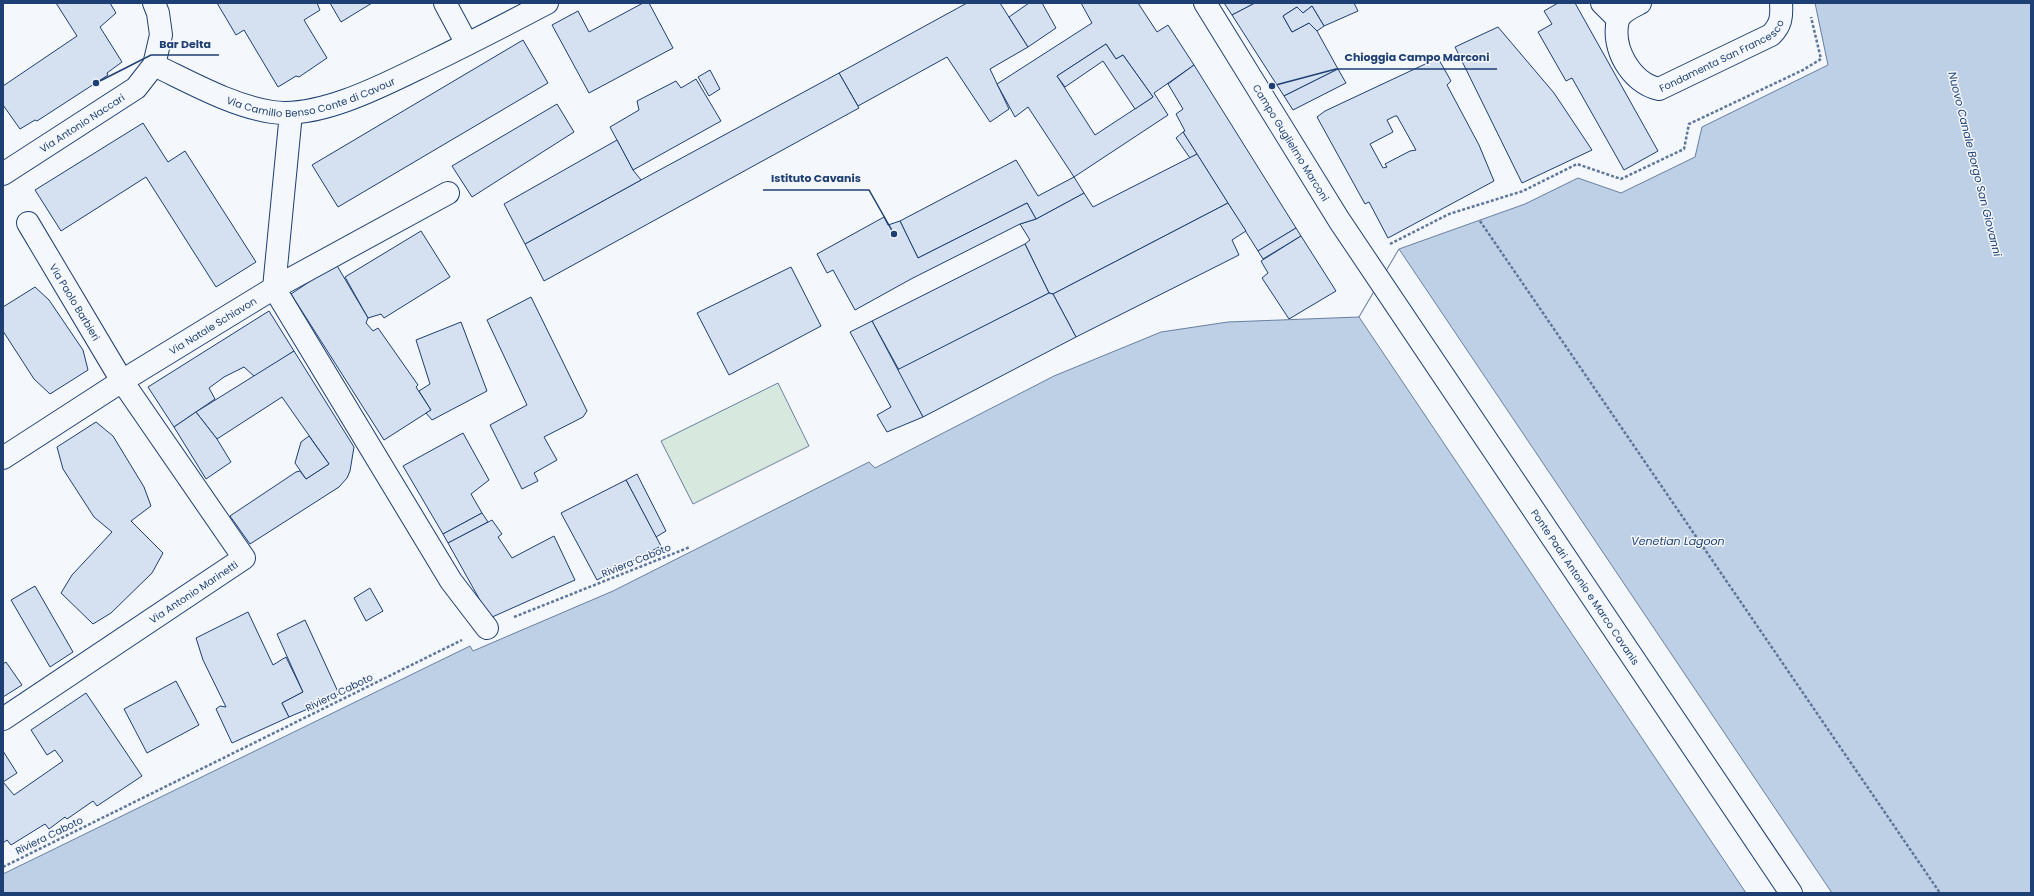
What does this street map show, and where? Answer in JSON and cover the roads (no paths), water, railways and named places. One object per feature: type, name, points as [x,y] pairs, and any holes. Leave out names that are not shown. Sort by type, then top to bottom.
[{"type":"street","points":[[154,3],[158,13],[161,35],[154,64]]},
{"type":"street","points":[[445,3],[467,44]]},
{"type":"street","name":"Via Camillo Benso Conte di Cavour","points":[[154,64],[212,93],[272,112],[291,113],[322,107],[375,90],[547,3]]},
{"type":"street","name":"Campo Guglielmo Marconi","points":[[1205,3],[1339,220],[1380,281]]},
{"type":"street","points":[[1602,3],[1618,19],[1625,11],[1640,3]]},
{"type":"street","name":"Fondamenta San Francesco","points":[[1618,19],[1618,40],[1629,70],[1649,87],[1658,89],[1771,35],[1778,28],[1782,17],[1781,3]]},
{"type":"street","name":"Via Antonio Naccari","points":[[3,174],[124,97],[136,88],[154,64]]},
{"type":"street","points":[[291,113],[274,288],[451,581],[487,628]]},
{"type":"street","name":"Via Natale Schiavon","points":[[3,458],[122,381],[274,288],[448,193]]},
{"type":"street","name":"Via Paolo Barbieri","points":[[28,223],[122,381]]},
{"type":"street","name":"Ponte Padri Antonio e Marco Cavanis","points":[[1380,281],[1791,893]]},
{"type":"street","name":"Via Antonio Marinetti","points":[[3,719],[244,558],[122,381]]},
{"type":"water","name":"Venetian Lagoon","points":[[1815,3],[2031,3],[2031,893],[3,893],[3,874],[470,646],[473,651],[613,591],[869,462],[875,468],[1054,376],[1161,332],[1228,322],[1359,317],[1399,249],[1525,204],[1578,178],[1621,193],[1695,157],[1702,127],[1828,65]]},
{"type":"place","name":"Bar Delta","points":[[96,83]]},
{"type":"place","name":"Chioggia Campo Marconi","points":[[1272,86]]},
{"type":"place","name":"Istituto Cavanis","points":[[894,234]]},
{"type":"water label","name":"Nuovo Canale Borgo San Giovanni","points":[[1975,164]]}]
